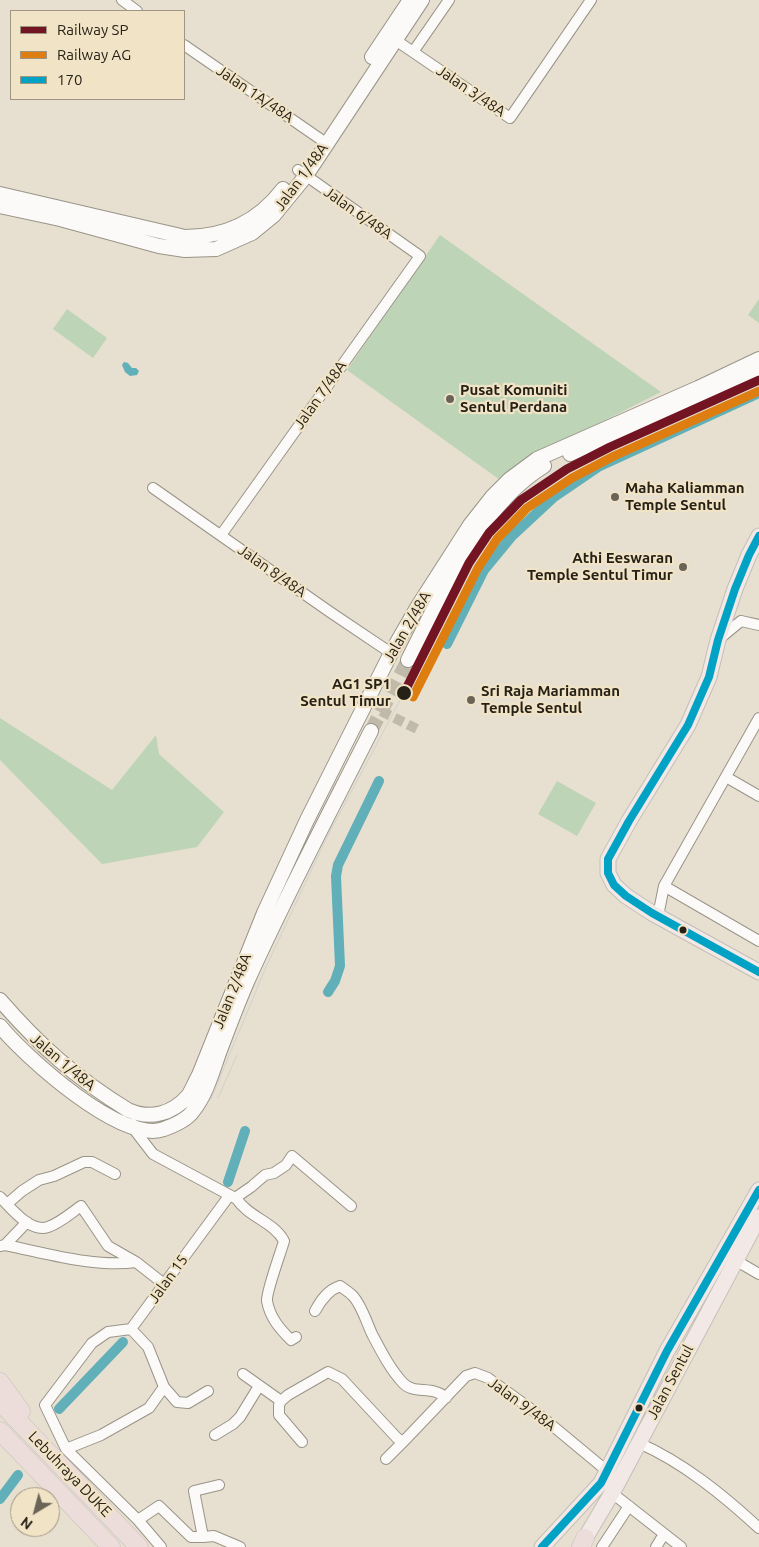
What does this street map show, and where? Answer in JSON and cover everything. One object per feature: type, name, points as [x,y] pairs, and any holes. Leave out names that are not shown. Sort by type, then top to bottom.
[{"type":"highway","points":[[0,1382],[63,1456]]},
{"type":"highway","points":[[0,1389],[63,1456]]},
{"type":"highway","name":"Lebuhraya DUKE","points":[[0,1402],[63,1456],[139,1547]]},
{"type":"highway","name":"Lebuhraya DUKE","points":[[0,1430],[111,1547]]},
{"type":"main road","name":"Jalan 1/48A","points":[[392,37],[410,0]]},
{"type":"main road","name":"Jalan 1/48A","points":[[0,206],[159,246],[185,250],[216,249],[252,233],[274,215],[392,37],[422,0]]},
{"type":"main road","name":"Jalan 1/48A","points":[[0,194],[185,237],[202,237],[217,235],[241,225],[262,211],[301,174]]},
{"type":"main road","name":"Jalan 2/48A","points":[[156,1116],[170,1111],[189,1095],[199,1075],[264,913],[307,820],[391,653],[418,606],[470,526],[492,497],[522,469],[537,459],[759,359]]},
{"type":"main road","name":"Jalan 2/48A","points":[[408,660],[441,594],[478,532],[499,505],[531,474],[566,456],[701,399],[759,371]]},
{"type":"main road","points":[[759,536],[735,589],[718,640],[709,677],[688,725],[608,859],[608,873],[614,885],[626,896],[759,972]]},
{"type":"main road","name":"Jalan 2/48A","points":[[154,1131],[162,1130],[192,1113],[200,1101],[246,984],[279,913],[371,731]]},
{"type":"main road","name":"Jalan 1/48A","points":[[0,1000],[26,1031],[72,1073],[103,1095],[135,1114]]},
{"type":"main road","name":"Jalan 1/48A","points":[[0,1026],[7,1035],[60,1083],[96,1110],[133,1128]]},
{"type":"main road","points":[[135,1114],[156,1116]]},
{"type":"main road","points":[[133,1128],[154,1131]]},
{"type":"main road","name":"Jalan Sentul","points":[[581,1545],[607,1482],[667,1351],[759,1190]]},
{"type":"main road","name":"Jalan Sentul","points":[[542,1547],[607,1482],[639,1443],[759,1216]]},
{"type":"main road","points":[[553,1547],[607,1482]]},
{"type":"street","points":[[122,0],[136,10]]},
{"type":"street","points":[[413,52],[449,0]]},
{"type":"street","name":"Jalan 3/48A","points":[[392,37],[510,118],[591,0]]},
{"type":"street","name":"Jalan 1A/48A","points":[[185,46],[322,141]]},
{"type":"street","name":"Jalan 6/48A","points":[[301,174],[420,256]]},
{"type":"street","name":"Jalan 7/48A","points":[[221,535],[420,256]]},
{"type":"street","name":"Jalan 8/48A","points":[[153,488],[391,653]]},
{"type":"street","points":[[718,640],[741,621],[759,625]]},
{"type":"street","points":[[658,916],[664,886],[759,718]]},
{"type":"street","points":[[726,777],[759,796]]},
{"type":"street","points":[[664,886],[759,941]]},
{"type":"street","points":[[135,1114],[133,1128],[153,1154],[233,1197],[244,1208],[280,1234],[284,1241],[267,1299],[270,1311],[278,1326],[291,1340],[296,1337]]},
{"type":"street","points":[[153,1154],[149,1141],[154,1131],[156,1116]]},
{"type":"street","name":"Jalan 15","points":[[131,1329],[233,1197],[261,1177],[280,1169],[292,1156],[351,1206]]},
{"type":"street","points":[[115,1174],[92,1162],[84,1162],[54,1176],[40,1180],[3,1200],[27,1222],[37,1227],[46,1228],[81,1206],[108,1246],[136,1262],[164,1284]]},
{"type":"street","points":[[3,1246],[27,1222]]},
{"type":"street","points":[[3,1246],[98,1263],[118,1265],[136,1262]]},
{"type":"street","points":[[735,1260],[759,1274]]},
{"type":"street","points":[[315,1311],[321,1301],[333,1289],[340,1286],[352,1295],[365,1315],[388,1363],[405,1386],[419,1390],[441,1392],[446,1398]]},
{"type":"street","points":[[161,1547],[138,1520],[63,1456],[45,1405],[92,1343],[108,1332],[131,1329],[148,1347],[164,1387],[177,1402],[188,1403],[208,1391]]},
{"type":"street","points":[[302,1442],[279,1415],[278,1410],[281,1401],[315,1378],[328,1372],[342,1379],[397,1438],[403,1442]]},
{"type":"street","name":"Jalan 9/48A","points":[[386,1459],[466,1376],[475,1373],[488,1378],[542,1417],[629,1506],[681,1547]]},
{"type":"street","points":[[243,1374],[281,1401]]},
{"type":"street","points":[[215,1435],[233,1424],[240,1417],[259,1386]]},
{"type":"street","points":[[63,1456],[149,1408],[164,1387]]},
{"type":"street","points":[[639,1443],[688,1469],[759,1528]]},
{"type":"street","points":[[203,1537],[194,1491],[220,1484]]},
{"type":"street","points":[[138,1520],[159,1506],[191,1537],[214,1536],[240,1547]]},
{"type":"street","points":[[602,1547],[629,1506]]},
{"type":"street","points":[[656,1547],[664,1534]]},
{"type":"green space","points":[[440,235],[661,392],[530,458],[500,480],[347,370]]},
{"type":"green space","points":[[759,299],[759,323],[748,315]]},
{"type":"green space","points":[[67,309],[107,338],[93,358],[53,329]]},
{"type":"green space","points":[[0,718],[112,790],[156,735],[159,754],[224,812],[197,847],[102,864],[0,760]]},
{"type":"green space","points":[[557,781],[596,803],[577,836],[538,814]]},
{"type":"water","points":[[124,362],[139,371],[137,375],[130,376],[125,372],[122,365]]},
{"type":"waterway","points":[[447,644],[484,570],[512,536],[554,497],[598,467],[759,393]]},
{"type":"waterway","points":[[328,992],[335,981],[340,966],[336,876],[338,865],[379,781]]},
{"type":"waterway","points":[[228,1182],[245,1131]]},
{"type":"waterway","points":[[59,1409],[123,1342]]},
{"type":"waterway","points":[[0,1499],[18,1475]]},
{"type":"tunnel","points":[[371,731],[408,660]]},
{"type":"tunnel","points":[[381,711],[417,729]]},
{"type":"tram line","points":[[211,1099],[266,967],[326,839],[404,693]]},
{"type":"tram line","points":[[218,1098],[237,1055]]},
{"type":"rail line","name":"SP","points":[[404,693],[469,563],[489,533],[521,500],[567,469],[610,447],[759,380]]},
{"type":"rail line","name":"AG","points":[[413,697],[478,568],[497,539],[527,508],[572,478],[614,456],[759,391]]},
{"type":"transit line","name":"170","points":[[759,536],[735,589],[718,640],[709,677],[688,725],[608,859],[608,873],[614,885],[626,896],[652,913],[759,972]]},
{"type":"transit line","name":"170","points":[[542,1547],[601,1483],[667,1351],[759,1190]]},
{"type":"place","name":"Pusat Komuniti Sentul Perdana","points":[[450,399]]},
{"type":"place","name":"Maha Kaliamman Temple Sentul","points":[[615,497]]},
{"type":"place","name":"Athi Eeswaran Temple Sentul Timur","points":[[683,567]]},
{"type":"place","name":"AG1 SP1 Sentul Timur","points":[[404,693]]},
{"type":"place","name":"Sri Raja Mariamman Temple Sentul","points":[[471,700]]}]
